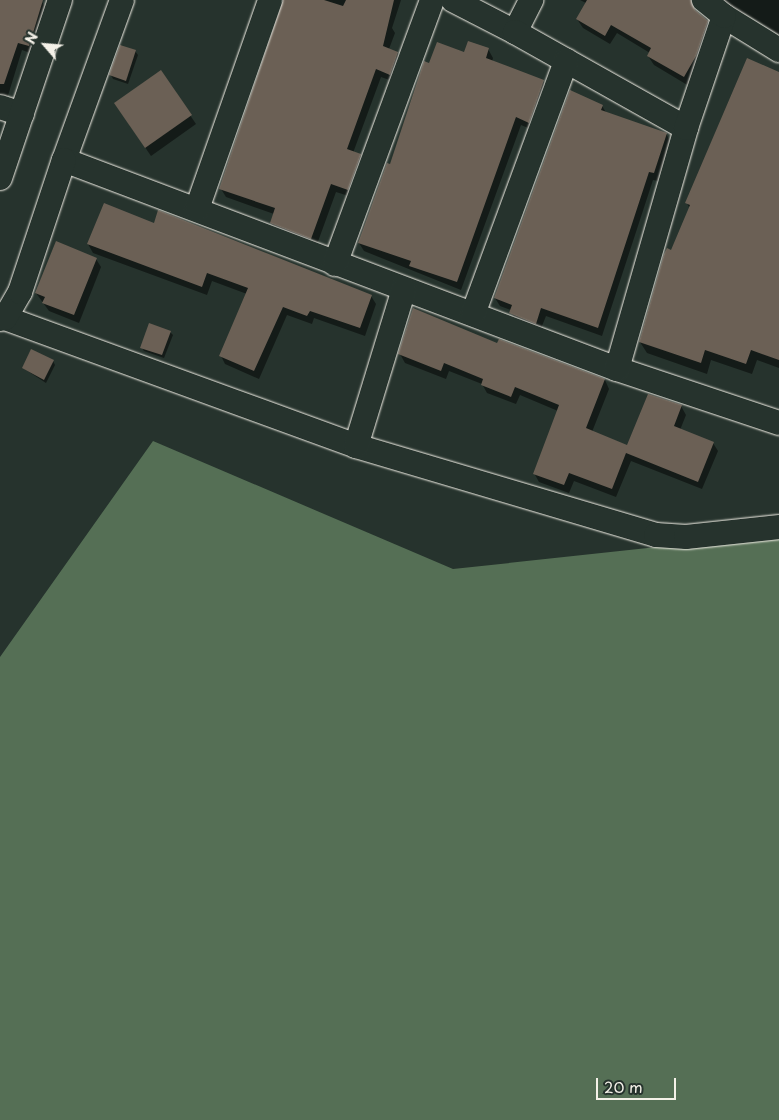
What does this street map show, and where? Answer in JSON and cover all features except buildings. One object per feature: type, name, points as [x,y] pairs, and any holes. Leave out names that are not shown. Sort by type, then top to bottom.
[{"type":"street","points":[[0,178],[11,110],[60,0]]},
{"type":"street","points":[[122,0],[64,160],[20,292],[2,318],[356,446],[656,535],[705,536],[779,527]]},
{"type":"street","points":[[197,209],[270,0]]},
{"type":"street","points":[[335,264],[432,0]]},
{"type":"street","points":[[453,0],[515,32],[686,128]]},
{"type":"street","points":[[515,32],[531,0]]},
{"type":"street","points":[[704,0],[724,16],[779,50]]},
{"type":"street","points":[[617,369],[686,128],[724,16]]},
{"type":"street","points":[[474,314],[566,61]]},
{"type":"street","points":[[64,160],[617,369],[779,423]]},
{"type":"street","points":[[356,446],[404,290]]},
{"type":"green space","points":[[153,441],[453,569],[779,534],[779,1120],[0,1120],[0,657]]}]
